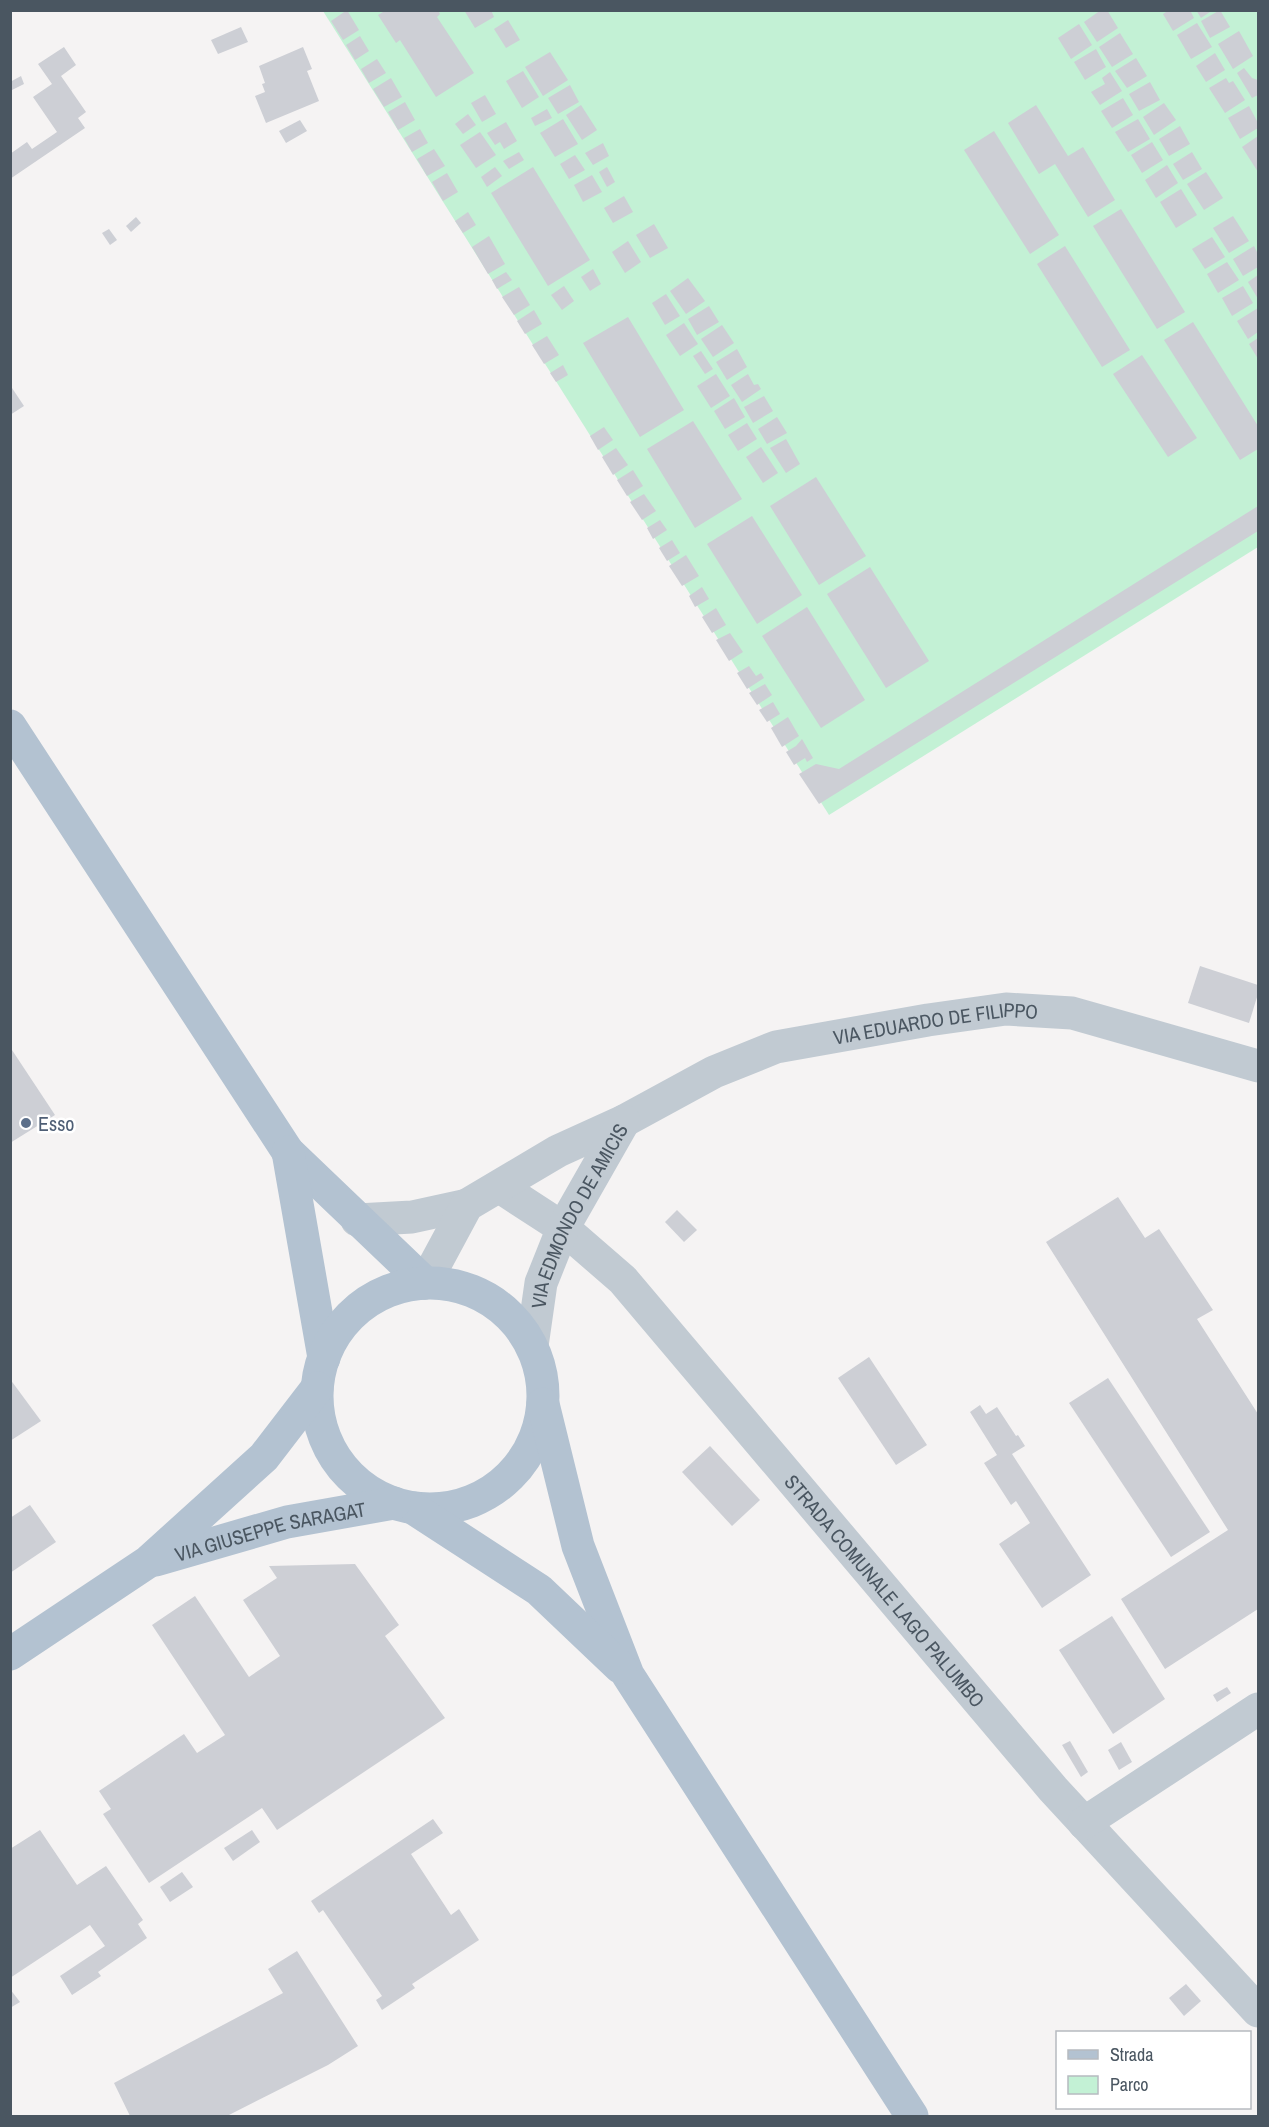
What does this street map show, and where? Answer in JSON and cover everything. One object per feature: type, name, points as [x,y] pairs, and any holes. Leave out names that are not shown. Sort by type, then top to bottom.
[{"type":"main road","points":[[10,726],[288,1152],[425,1283]]},
{"type":"main road","points":[[288,1152],[321,1373],[319,1417],[329,1445],[345,1470],[367,1490],[403,1505],[539,1590],[628,1675]]},
{"type":"main road","name":"VIA GIUSEPPE SARAGAT","points":[[10,1654],[148,1562],[264,1457],[321,1373],[337,1332],[356,1310],[381,1294],[409,1284],[425,1283],[438,1283],[467,1289],[494,1302],[516,1322],[532,1346],[542,1374],[543,1404],[538,1433],[525,1459],[505,1481],[480,1497],[453,1507],[403,1505],[287,1522],[148,1562]]},
{"type":"main road","points":[[543,1404],[578,1546],[628,1675],[912,2116]]},
{"type":"street","name":"VIA EDUARDO DE FILIPPO","points":[[624,1121],[714,1072],[776,1047],[928,1020],[1006,1009],[1072,1013],[1258,1066]]},
{"type":"street","name":"VIA EDMONDO DE AMICIS","points":[[357,1220],[412,1217],[467,1205],[558,1151],[624,1121]]},
{"type":"street","name":"VIA EDMONDO DE AMICIS","points":[[532,1346],[541,1282],[563,1228],[624,1121]]},
{"type":"street","name":"STRADA COMUNALE LAGO PALUMBO","points":[[500,1187],[563,1228],[623,1280],[1084,1823],[1258,2011]]},
{"type":"street","points":[[425,1283],[467,1205]]},
{"type":"street","points":[[1084,1823],[1258,1709]]},
{"type":"green space","points":[[323,11],[1258,11],[1258,547],[829,815]]},
{"type":"building","points":[[347,10],[359,30],[343,40],[331,21]]},
{"type":"building","points":[[382,10],[438,10],[440,14],[437,17],[474,73],[436,97],[400,40],[396,43],[378,15],[383,12]]},
{"type":"building","points":[[464,10],[491,10],[494,17],[475,28]]},
{"type":"building","points":[[1101,10],[1107,10],[1118,28],[1097,42],[1084,22]]},
{"type":"building","points":[[1169,10],[1190,10],[1194,18],[1173,31],[1163,14]]},
{"type":"building","points":[[1196,10],[1213,10],[1201,18]]},
{"type":"building","points":[[1220,10],[1230,27],[1210,38],[1201,21]]},
{"type":"building","points":[[508,20],[520,40],[506,48],[494,29]]},
{"type":"building","points":[[1197,23],[1212,47],[1191,59],[1177,35]]},
{"type":"building","points":[[1079,24],[1092,45],[1071,59],[1058,38]]},
{"type":"building","points":[[241,27],[248,42],[218,54],[211,40]]},
{"type":"building","points":[[1239,31],[1253,56],[1233,69],[1218,44]]},
{"type":"building","points":[[1120,33],[1133,54],[1112,67],[1099,47]]},
{"type":"building","points":[[360,36],[369,51],[355,60],[346,45]]},
{"type":"building","points":[[64,47],[76,65],[61,76],[86,112],[78,118],[85,128],[10,179],[10,154],[27,142],[32,149],[57,132],[33,97],[52,84],[38,64]]},
{"type":"building","points":[[303,47],[312,69],[307,71],[319,101],[266,123],[255,96],[265,92],[262,84],[265,83],[259,66]]},
{"type":"building","points":[[1096,49],[1106,67],[1085,80],[1074,62]]},
{"type":"building","points":[[550,52],[568,80],[543,96],[525,67]]},
{"type":"building","points":[[1215,53],[1225,70],[1206,82],[1196,66]]},
{"type":"building","points":[[1136,58],[1147,76],[1127,88],[1115,71]]},
{"type":"building","points":[[377,59],[386,73],[369,83],[361,69]]},
{"type":"building","points":[[1244,68],[1252,78],[1258,80],[1258,95],[1252,98],[1237,73]]},
{"type":"building","points":[[523,71],[539,97],[522,108],[506,81]]},
{"type":"building","points":[[1110,72],[1122,91],[1100,105],[1091,92],[1105,84],[1102,78]]},
{"type":"building","points":[[21,76],[24,84],[10,91],[10,82]]},
{"type":"building","points":[[391,78],[402,97],[384,107],[373,89]]},
{"type":"building","points":[[1226,78],[1229,83],[1233,81],[1245,100],[1225,113],[1209,88]]},
{"type":"building","points":[[1150,82],[1160,100],[1139,111],[1129,94]]},
{"type":"building","points":[[570,85],[579,102],[558,114],[548,98]]},
{"type":"building","points":[[485,95],[496,114],[482,122],[471,103]]},
{"type":"building","points":[[1123,98],[1133,115],[1112,128],[1101,111]]},
{"type":"building","points":[[405,102],[415,120],[398,130],[388,112]]},
{"type":"building","points":[[1164,103],[1176,120],[1154,135],[1143,117]]},
{"type":"building","points":[[581,105],[597,130],[582,140],[566,115]]},
{"type":"building","points":[[1036,105],[1068,156],[1083,147],[1115,200],[1088,217],[1055,164],[1039,174],[1008,123]]},
{"type":"building","points":[[1249,106],[1258,123],[1258,128],[1240,139],[1228,118]]},
{"type":"building","points":[[547,109],[552,118],[535,126],[531,118]]},
{"type":"building","points":[[468,114],[476,125],[463,134],[455,124]]},
{"type":"building","points":[[563,119],[578,144],[555,157],[540,133]]},
{"type":"building","points":[[1138,119],[1150,139],[1128,152],[1115,132]]},
{"type":"building","points":[[300,120],[307,131],[286,143],[279,131]]},
{"type":"building","points":[[506,122],[517,141],[504,149],[500,142],[495,145],[487,133]]},
{"type":"building","points":[[1180,126],[1190,144],[1169,156],[1159,139]]},
{"type":"building","points":[[420,129],[428,143],[412,152],[404,138]]},
{"type":"building","points":[[994,131],[1059,235],[1030,254],[964,150]]},
{"type":"building","points":[[480,132],[496,155],[476,168],[460,145]]},
{"type":"building","points":[[1258,136],[1258,172],[1242,147]]},
{"type":"building","points":[[1152,142],[1163,160],[1142,173],[1131,155]]},
{"type":"building","points":[[603,143],[609,156],[593,165],[585,153]]},
{"type":"building","points":[[434,149],[445,166],[427,176],[417,159]]},
{"type":"building","points":[[519,152],[524,160],[509,169],[503,161]]},
{"type":"building","points":[[1192,152],[1202,169],[1183,180],[1173,164]]},
{"type":"building","points":[[575,155],[585,170],[569,179],[560,164]]},
{"type":"building","points":[[1167,165],[1178,183],[1156,198],[1145,180]]},
{"type":"building","points":[[495,167],[502,176],[487,187],[481,177]]},
{"type":"building","points":[[533,167],[590,260],[548,286],[491,193]]},
{"type":"building","points":[[607,167],[615,182],[607,187],[599,172]]},
{"type":"building","points":[[1206,172],[1223,198],[1204,210],[1187,184]]},
{"type":"building","points":[[447,173],[458,192],[443,201],[432,182]]},
{"type":"building","points":[[592,175],[602,192],[583,202],[574,185]]},
{"type":"building","points":[[1181,189],[1197,215],[1176,228],[1160,202]]},
{"type":"building","points":[[624,196],[633,212],[613,223],[604,208]]},
{"type":"building","points":[[1121,209],[1185,312],[1157,329],[1093,226]]},
{"type":"building","points":[[468,212],[476,225],[463,233],[455,221]]},
{"type":"building","points":[[1233,216],[1249,241],[1229,253],[1213,228]]},
{"type":"building","points":[[136,217],[141,223],[131,232],[126,226]]},
{"type":"building","points":[[654,224],[668,248],[650,258],[636,235]]},
{"type":"building","points":[[109,229],[117,240],[110,245],[102,233]]},
{"type":"building","points":[[489,236],[505,264],[488,274],[472,247]]},
{"type":"building","points":[[1212,237],[1225,257],[1205,269],[1192,249]]},
{"type":"building","points":[[628,241],[641,262],[625,273],[612,252]]},
{"type":"building","points":[[1065,246],[1130,350],[1102,367],[1037,264]]},
{"type":"building","points":[[1254,246],[1258,254],[1258,267],[1243,276],[1233,259]]},
{"type":"building","points":[[1227,262],[1239,280],[1218,293],[1207,274]]},
{"type":"building","points":[[593,269],[601,284],[590,291],[581,277]]},
{"type":"building","points":[[506,272],[512,280],[497,289],[492,280]]},
{"type":"building","points":[[1258,275],[1258,299],[1248,282]]},
{"type":"building","points":[[688,278],[705,301],[686,314],[670,291]]},
{"type":"building","points":[[564,286],[574,301],[562,310],[551,295]]},
{"type":"building","points":[[1243,286],[1253,303],[1232,316],[1222,298]]},
{"type":"building","points":[[519,287],[530,305],[514,315],[502,297]]},
{"type":"building","points":[[666,294],[680,316],[665,325],[652,303]]},
{"type":"building","points":[[709,306],[719,322],[697,335],[688,319]]},
{"type":"building","points":[[1258,308],[1258,332],[1248,339],[1237,321]]},
{"type":"building","points":[[534,310],[542,324],[525,334],[517,321]]},
{"type":"building","points":[[628,317],[684,410],[640,437],[583,343]]},
{"type":"building","points":[[1193,322],[1258,426],[1258,449],[1240,460],[1164,340]]},
{"type":"building","points":[[684,323],[698,344],[680,356],[666,335]]},
{"type":"building","points":[[722,325],[734,343],[713,357],[701,339]]},
{"type":"building","points":[[547,336],[559,355],[544,364],[532,345]]},
{"type":"building","points":[[1258,338],[1258,359],[1249,344]]},
{"type":"building","points":[[737,349],[747,367],[727,380],[716,362]]},
{"type":"building","points":[[701,351],[713,369],[705,374],[693,356]]},
{"type":"building","points":[[1142,355],[1197,438],[1168,457],[1113,374]]},
{"type":"building","points":[[563,365],[568,375],[556,382],[550,373]]},
{"type":"building","points":[[716,374],[730,396],[711,408],[697,386]]},
{"type":"building","points":[[748,374],[754,385],[758,384],[761,389],[742,402],[731,385]]},
{"type":"building","points":[[10,385],[24,406],[10,415]]},
{"type":"building","points":[[764,396],[773,411],[753,423],[744,407]]},
{"type":"building","points":[[734,398],[745,417],[725,429],[714,411]]},
{"type":"building","points":[[777,417],[787,433],[767,444],[758,429]]},
{"type":"building","points":[[693,421],[742,499],[695,528],[647,449]]},
{"type":"building","points":[[747,423],[757,439],[738,451],[728,435]]},
{"type":"building","points":[[604,427],[613,440],[598,450],[590,436]]},
{"type":"building","points":[[786,439],[800,464],[786,473],[770,448]]},
{"type":"building","points":[[761,447],[778,473],[763,483],[746,457]]},
{"type":"building","points":[[616,448],[628,465],[613,475],[602,457]]},
{"type":"building","points":[[633,470],[643,486],[627,496],[617,480]]},
{"type":"building","points":[[816,477],[866,556],[819,585],[770,506]]},
{"type":"building","points":[[644,494],[656,511],[642,520],[630,502]]},
{"type":"building","points":[[1258,506],[1258,531],[819,804],[799,774],[816,764],[839,769]]},
{"type":"building","points":[[752,516],[802,595],[757,624],[707,544]]},
{"type":"building","points":[[660,520],[667,530],[653,539],[647,528]]},
{"type":"building","points":[[672,540],[680,553],[667,561],[659,548]]},
{"type":"building","points":[[686,555],[699,576],[682,586],[669,566]]},
{"type":"building","points":[[870,567],[929,661],[886,688],[827,594]]},
{"type":"building","points":[[702,587],[709,599],[695,607],[689,596]]},
{"type":"building","points":[[807,607],[865,700],[821,728],[762,636]]},
{"type":"building","points":[[716,608],[726,625],[712,633],[702,617]]},
{"type":"building","points":[[730,633],[743,652],[729,661],[716,640]]},
{"type":"building","points":[[749,666],[756,676],[761,673],[764,678],[747,689],[737,673]]},
{"type":"building","points":[[765,684],[772,695],[757,705],[749,693]]},
{"type":"building","points":[[773,702],[780,714],[767,722],[759,710]]},
{"type":"building","points":[[788,717],[799,736],[782,747],[771,728]]},
{"type":"building","points":[[802,739],[813,758],[807,762],[805,758],[794,765],[786,752]]},
{"type":"building","points":[[1200,966],[1258,985],[1258,994],[1249,1023],[1188,1003]]},
{"type":"building","points":[[10,1047],[55,1115],[10,1143]]},
{"type":"building","points":[[1118,1197],[1145,1238],[1159,1229],[1213,1310],[1197,1319],[1258,1414],[1258,1609],[1165,1669],[1121,1599],[1228,1530],[1046,1242]]},
{"type":"building","points":[[677,1210],[697,1230],[684,1242],[665,1222]]},
{"type":"building","points":[[869,1357],[927,1445],[896,1465],[838,1378]]},
{"type":"building","points":[[1108,1378],[1210,1532],[1171,1557],[1069,1403]]},
{"type":"building","points":[[10,1379],[41,1421],[10,1441]]},
{"type":"building","points":[[980,1405],[986,1414],[997,1407],[1016,1436],[1018,1435],[1025,1446],[1012,1454],[1091,1575],[1042,1608],[999,1544],[1030,1523],[1016,1501],[1011,1505],[984,1463],[997,1455],[970,1412]]},
{"type":"building","points":[[710,1446],[760,1500],[732,1526],[682,1472]]},
{"type":"building","points":[[30,1505],[56,1542],[10,1573],[10,1518]]},
{"type":"building","points":[[355,1564],[399,1625],[385,1636],[445,1718],[277,1830],[262,1808],[149,1883],[103,1814],[111,1809],[99,1791],[184,1734],[197,1753],[225,1735],[152,1625],[195,1596],[249,1677],[280,1656],[243,1600],[277,1578],[269,1566]]},
{"type":"building","points":[[1112,1616],[1165,1699],[1113,1734],[1059,1650]]},
{"type":"building","points":[[1227,1687],[1231,1693],[1217,1702],[1213,1695]]},
{"type":"building","points":[[1070,1741],[1088,1772],[1081,1777],[1062,1745]]},
{"type":"building","points":[[1121,1742],[1132,1762],[1119,1770],[1108,1750]]},
{"type":"building","points":[[433,1819],[443,1833],[411,1854],[451,1915],[459,1909],[479,1940],[412,1984],[415,1988],[382,2010],[376,2000],[382,1996],[323,1910],[319,1913],[311,1901]]},
{"type":"building","points":[[40,1830],[77,1885],[106,1866],[143,1920],[138,1924],[147,1938],[98,1972],[101,1976],[72,1995],[60,1976],[105,1946],[90,1925],[10,1978],[10,1849]]},
{"type":"building","points":[[252,1830],[260,1842],[233,1861],[224,1848]]},
{"type":"building","points":[[182,1872],[193,1887],[170,1902],[160,1887]]},
{"type":"building","points":[[297,1951],[358,2046],[328,2065],[227,2116],[130,2116],[114,2083],[283,1993],[268,1969]]},
{"type":"building","points":[[1186,1984],[1201,2001],[1184,2016],[1169,1998]]},
{"type":"building","points":[[10,1989],[20,2002],[10,2008]]},
{"type":"place","name":"Esso","points":[[26,1123]]}]
